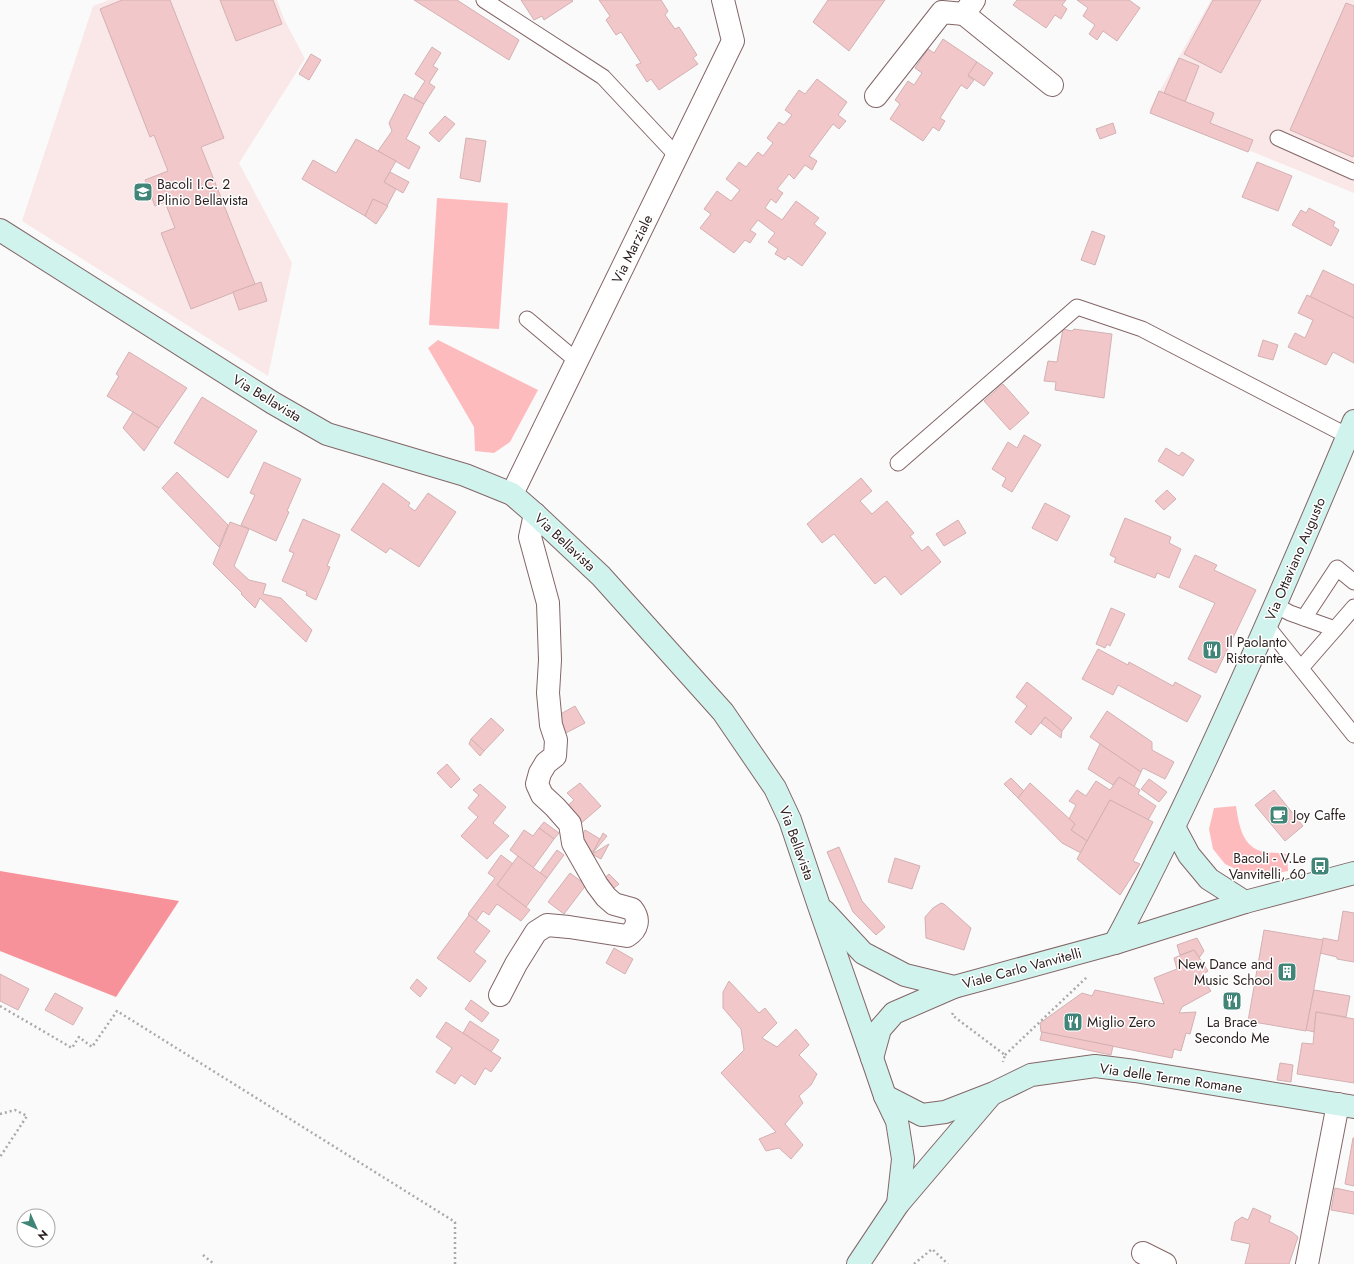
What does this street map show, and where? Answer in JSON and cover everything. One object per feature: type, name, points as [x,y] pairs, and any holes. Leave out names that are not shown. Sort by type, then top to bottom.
[{"type":"street","name":"Via Marziale","points":[[512,494],[733,42],[723,0]]},
{"type":"street","points":[[876,96],[942,12],[969,7],[1052,85]]},
{"type":"street","name":"Via Bellavista","points":[[0,230],[266,399],[327,434],[465,475],[512,494],[536,514],[601,576],[723,712],[775,788],[787,813],[885,1096],[897,1121],[903,1159],[898,1204]]},
{"type":"street","name":"Via Ottaviano Augusto","points":[[1115,943],[1174,827],[1248,668],[1351,429]]},
{"type":"street","points":[[500,995],[516,964],[536,932],[547,925],[627,936],[635,929],[637,924],[637,918],[632,909],[614,904],[606,897],[597,885],[573,843],[570,824],[542,795],[537,784],[540,773],[546,763],[555,756],[556,740],[551,725],[548,693],[550,660],[548,604],[530,537],[536,514]]},
{"type":"street","points":[[1174,827],[1189,855],[1209,879],[1245,902]]},
{"type":"street","name":"Viale Carlo Vanvitelli","points":[[819,906],[863,953],[905,975],[954,987],[1115,943],[1245,902],[1354,873]]},
{"type":"street","points":[[872,1058],[880,1029],[894,1013],[954,987]]},
{"type":"street","name":"Via delle Terme Romane","points":[[858,1264],[898,1204],[994,1093],[1031,1075],[1095,1066],[1135,1071],[1346,1106]]},
{"type":"street","points":[[885,1096],[922,1115],[945,1112],[994,1093]]},
{"type":"street","points":[[1307,1264],[1346,1106]]},
{"type":"street","points":[[1143,1253],[1165,1264]]},
{"type":"lane","points":[[484,0],[603,77],[677,156]]},
{"type":"lane","points":[[1278,138],[1354,172]]},
{"type":"lane","points":[[898,463],[1077,307],[1142,329],[1351,429]]},
{"type":"lane","points":[[527,319],[577,361]]},
{"type":"lane","points":[[1304,618],[1337,568],[1354,582]]},
{"type":"lane","points":[[1301,668],[1354,607]]},
{"type":"lane","points":[[1335,629],[1290,613],[1271,615],[1301,668],[1354,735]]},
{"type":"path","points":[[994,1093],[1005,1056],[1091,973]]},
{"type":"path","points":[[954,987],[952,1015],[1005,1056]]},
{"type":"path","points":[[0,1006],[72,1048],[79,1037],[92,1047],[117,1011],[455,1222],[455,1264]]},
{"type":"path","points":[[0,1114],[15,1110],[28,1116],[0,1157]]},
{"type":"path","points":[[914,1264],[932,1249],[948,1264]]},
{"type":"path","points":[[202,1256],[214,1264]]},
{"type":"shaded area","name":"Bacoli I.C. 2 Plinio Bellavista","points":[[109,0],[277,0],[284,19],[305,59],[239,163],[292,263],[268,376],[22,221],[93,6]]},
{"type":"shaded area","points":[[1211,0],[1354,0],[1354,193],[1149,110]]},
{"type":"shaded area","points":[[437,198],[508,203],[499,329],[429,325]]},
{"type":"shaded area","points":[[438,340],[538,390],[510,442],[494,453],[475,451],[474,427],[428,348]]},
{"type":"shaded area","points":[[1236,806],[1240,828],[1251,846],[1257,850],[1265,852],[1287,854],[1288,871],[1265,875],[1242,872],[1225,864],[1213,849],[1209,829],[1214,808]]},
{"type":"shaded area","points":[[0,871],[179,901],[116,997],[0,951]]},
{"type":"building","points":[[122,0],[170,0],[224,138],[201,147],[255,284],[191,309],[161,233],[175,228],[165,202],[155,206],[145,180],[168,171],[154,135],[150,137],[100,9]]},
{"type":"building","points":[[220,0],[273,0],[282,24],[236,41]]},
{"type":"building","points":[[414,0],[457,0],[519,40],[509,60]]},
{"type":"building","points":[[521,0],[573,1],[544,20],[542,16],[534,20]]},
{"type":"building","points":[[599,0],[661,0],[668,11],[665,15],[675,29],[679,27],[697,55],[693,58],[698,64],[659,90],[651,79],[647,82],[636,65],[641,63],[621,32],[616,35],[606,20],[610,16]]},
{"type":"building","points":[[828,0],[885,0],[849,51],[813,22]]},
{"type":"building","points":[[1017,0],[1066,0],[1062,5],[1067,9],[1061,19],[1055,15],[1046,28],[1013,5]]},
{"type":"building","points":[[1077,0],[1129,0],[1140,8],[1117,41],[1103,31],[1097,40],[1089,34],[1095,25],[1083,16],[1088,8]]},
{"type":"building","points":[[1213,0],[1261,0],[1221,73],[1184,54]]},
{"type":"building","points":[[1346,3],[1354,6],[1353,157],[1290,130]]},
{"type":"building","points":[[943,39],[977,62],[968,76],[974,80],[967,89],[961,85],[940,118],[945,121],[939,131],[933,127],[923,141],[890,119],[900,104],[895,100],[908,81],[914,85],[922,73],[915,68],[928,49],[934,53]]},
{"type":"building","points":[[432,47],[441,53],[433,66],[438,69],[429,83],[435,87],[424,104],[414,98],[425,81],[415,74]]},
{"type":"building","points":[[311,54],[321,60],[309,80],[299,74]]},
{"type":"building","points":[[1179,58],[1199,66],[1185,102],[1164,93]]},
{"type":"building","points":[[977,62],[993,73],[984,86],[968,75]]},
{"type":"building","points":[[817,79],[847,102],[838,115],[846,121],[839,129],[833,124],[809,156],[817,161],[812,170],[805,165],[794,179],[789,174],[777,189],[783,193],[776,203],[771,199],[765,208],[782,220],[796,201],[819,218],[814,224],[826,233],[802,266],[788,256],[785,260],[775,254],[778,249],[768,242],[775,233],[758,220],[750,230],[756,234],[750,243],[745,240],[734,253],[700,228],[711,214],[704,209],[717,191],[731,201],[740,190],[726,179],[739,162],[746,167],[758,152],[763,156],[773,143],[767,138],[779,122],[784,125],[792,115],[785,110],[799,90],[805,94]]},
{"type":"building","points":[[1159,91],[1214,113],[1210,123],[1253,140],[1248,152],[1150,113]]},
{"type":"building","points":[[404,94],[424,104],[406,139],[420,147],[409,169],[378,151],[392,131],[389,123]]},
{"type":"building","points":[[445,116],[455,124],[439,142],[429,133]]},
{"type":"building","points":[[1113,123],[1116,133],[1100,139],[1096,129]]},
{"type":"building","points":[[466,138],[486,141],[480,182],[460,178]]},
{"type":"building","points":[[356,139],[396,161],[384,182],[396,189],[387,206],[373,199],[365,216],[302,179],[313,160],[336,173]]},
{"type":"building","points":[[1257,162],[1292,176],[1278,211],[1242,197]]},
{"type":"building","points":[[390,172],[409,182],[403,193],[384,182]]},
{"type":"building","points":[[373,199],[388,206],[376,224],[365,216]]},
{"type":"building","points":[[1309,208],[1335,222],[1333,226],[1339,230],[1331,246],[1292,225],[1301,210],[1306,213]]},
{"type":"building","points":[[1092,231],[1105,236],[1095,265],[1081,260]]},
{"type":"building","points":[[1323,270],[1354,285],[1354,318],[1310,297]]},
{"type":"building","points":[[261,282],[267,301],[239,310],[233,292]]},
{"type":"building","points":[[1307,295],[1354,318],[1354,363],[1333,352],[1326,365],[1288,347],[1295,333],[1305,338],[1313,320],[1298,313]]},
{"type":"building","points":[[1063,329],[1112,334],[1104,398],[1055,390],[1056,382],[1044,381],[1048,361],[1057,362]]},
{"type":"building","points":[[1263,340],[1278,345],[1273,360],[1258,356]]},
{"type":"building","points":[[129,352],[187,388],[159,428],[107,396],[119,376],[116,374]]},
{"type":"building","points":[[1003,384],[1029,413],[1010,430],[984,401]]},
{"type":"building","points":[[202,397],[257,431],[228,478],[174,443]]},
{"type":"building","points":[[133,412],[159,428],[144,451],[123,428]]},
{"type":"building","points":[[1024,435],[1041,445],[1012,492],[1002,486],[1006,478],[992,469],[1008,442],[1017,448]]},
{"type":"building","points":[[1166,448],[1179,456],[1182,452],[1194,460],[1183,476],[1158,461]]},
{"type":"building","points":[[264,462],[301,479],[287,511],[289,512],[276,541],[241,525],[255,495],[250,493]]},
{"type":"building","points":[[177,472],[228,525],[219,547],[162,488]]},
{"type":"building","points":[[861,478],[872,491],[860,501],[872,514],[887,501],[914,533],[910,536],[922,551],[928,546],[941,562],[901,595],[885,576],[875,584],[834,534],[822,543],[807,524]]},
{"type":"building","points":[[383,483],[410,503],[408,506],[415,511],[428,493],[456,512],[419,567],[390,548],[386,553],[351,530]]},
{"type":"building","points":[[1167,490],[1176,499],[1164,510],[1155,501]]},
{"type":"building","points":[[1045,503],[1070,516],[1057,541],[1032,528]]},
{"type":"building","points":[[1125,518],[1171,537],[1169,543],[1181,549],[1169,578],[1157,573],[1155,578],[1114,562],[1116,558],[1110,555]]},
{"type":"building","points":[[303,519],[340,535],[327,566],[330,567],[316,600],[306,595],[307,592],[282,581],[294,553],[289,551]]},
{"type":"building","points":[[958,520],[966,533],[944,546],[936,534]]},
{"type":"building","points":[[230,522],[249,529],[234,566],[249,580],[266,584],[263,594],[281,598],[312,630],[306,642],[260,598],[255,608],[213,564]]},
{"type":"building","points":[[1195,555],[1217,565],[1214,570],[1256,590],[1216,673],[1188,659],[1215,603],[1179,587]]},
{"type":"building","points":[[1111,608],[1125,614],[1110,646],[1107,644],[1105,648],[1096,644]]},
{"type":"building","points":[[1098,649],[1128,665],[1129,662],[1173,686],[1175,682],[1201,696],[1187,722],[1118,685],[1113,695],[1082,679]]},
{"type":"building","points":[[1027,682],[1072,718],[1062,731],[1045,717],[1031,735],[1015,722],[1027,706],[1016,697]]},
{"type":"building","points":[[575,706],[585,723],[564,734],[555,717]]},
{"type":"building","points":[[1107,711],[1152,742],[1152,750],[1174,762],[1165,779],[1143,768],[1141,772],[1090,737]]},
{"type":"building","points":[[1045,717],[1062,731],[1061,738],[1041,723]]},
{"type":"building","points":[[491,718],[504,730],[484,751],[471,739]]},
{"type":"building","points":[[471,739],[484,751],[480,756],[469,744]]},
{"type":"building","points":[[1100,744],[1141,772],[1134,787],[1119,777],[1113,785],[1088,769]]},
{"type":"building","points":[[447,764],[460,779],[451,788],[437,773]]},
{"type":"building","points":[[1119,777],[1140,790],[1138,794],[1156,806],[1148,820],[1110,800],[1087,841],[1071,830],[1075,824],[1069,819],[1076,805],[1069,801],[1077,790],[1086,796],[1096,781],[1110,790]]},
{"type":"building","points":[[1011,778],[1024,791],[1018,798],[1004,784]]},
{"type":"building","points":[[1149,779],[1167,792],[1159,802],[1141,789]]},
{"type":"building","points":[[580,783],[601,806],[579,825],[565,808],[574,800],[567,793]]},
{"type":"building","points":[[1030,783],[1075,824],[1071,830],[1087,841],[1081,853],[1062,843],[1018,798]]},
{"type":"building","points":[[480,784],[506,807],[493,823],[509,836],[487,859],[461,836],[478,817],[468,808],[479,795],[473,790]]},
{"type":"building","name":"Joy Caffe","points":[[1274,790],[1303,826],[1285,841],[1255,805]]},
{"type":"building","points":[[1110,800],[1153,822],[1133,861],[1140,864],[1120,895],[1077,859]]},
{"type":"building","points":[[544,822],[559,833],[554,839],[539,828]]},
{"type":"building","points":[[539,828],[554,839],[533,868],[510,850],[524,830],[533,836]]},
{"type":"building","points":[[585,830],[600,839],[593,852],[577,842]]},
{"type":"building","points":[[603,833],[607,836],[592,854],[600,839]]},
{"type":"building","points":[[609,844],[601,859],[592,854]]},
{"type":"building","points":[[839,847],[862,901],[885,927],[876,935],[853,912],[827,852]]},
{"type":"building","points":[[557,850],[564,855],[547,878],[540,873]]},
{"type":"building","points":[[501,855],[513,864],[497,885],[530,910],[521,921],[497,904],[489,915],[483,911],[476,921],[468,914],[495,878],[488,873]]},
{"type":"building","points":[[518,856],[547,878],[526,907],[497,885]]},
{"type":"building","points":[[895,858],[920,866],[912,889],[888,882]]},
{"type":"building","points":[[570,873],[586,885],[564,914],[548,902]]},
{"type":"building","points":[[609,874],[619,884],[609,892],[600,882]]},
{"type":"building","points":[[941,903],[971,928],[964,950],[926,938],[925,917],[933,908]]},
{"type":"building","points":[[1343,911],[1354,913],[1354,962],[1337,959],[1337,957],[1320,953],[1323,938],[1338,941]]},
{"type":"building","points":[[469,915],[490,931],[474,952],[486,961],[470,982],[437,958]]},
{"type":"building","name":"New Dance and Music School","points":[[1264,930],[1323,940],[1306,1031],[1248,1021]]},
{"type":"building","points":[[1197,938],[1204,951],[1199,958],[1194,950],[1180,955],[1177,945]]},
{"type":"building","points":[[614,948],[633,959],[625,974],[606,963]]},
{"type":"building","points":[[1194,950],[1208,971],[1201,976],[1211,991],[1182,1007],[1179,1013],[1196,1012],[1190,1034],[1186,1033],[1181,1051],[1174,1049],[1172,1058],[1041,1032],[1040,1023],[1082,993],[1092,996],[1095,990],[1164,1004],[1154,978],[1177,969],[1174,958]]},
{"type":"building","points":[[0,974],[29,989],[18,1010],[0,1001]]},
{"type":"building","points":[[417,979],[427,988],[420,997],[410,988]]},
{"type":"building","points":[[729,981],[759,1013],[765,1008],[777,1023],[762,1038],[777,1047],[796,1029],[809,1045],[799,1055],[817,1074],[811,1085],[799,1096],[803,1103],[785,1124],[803,1145],[791,1159],[779,1148],[766,1151],[759,1139],[776,1132],[721,1073],[744,1050],[741,1029],[723,1008],[723,992]]},
{"type":"building","points":[[1314,990],[1350,996],[1346,1017],[1316,1012],[1314,1032],[1306,1030]]},
{"type":"building","points":[[55,993],[83,1008],[73,1025],[45,1010]]},
{"type":"building","points":[[471,1000],[489,1013],[482,1022],[465,1009]]},
{"type":"building","points":[[1316,1012],[1354,1019],[1354,1083],[1297,1074],[1302,1043],[1313,1044]]},
{"type":"building","points":[[470,1021],[499,1040],[491,1052],[463,1033]]},
{"type":"building","points":[[446,1022],[501,1058],[491,1072],[485,1068],[475,1085],[461,1075],[455,1084],[436,1072],[452,1048],[436,1037]]},
{"type":"building","points":[[1042,1032],[1113,1046],[1111,1055],[1040,1040]]},
{"type":"building","points":[[1280,1063],[1293,1065],[1291,1082],[1277,1080]]},
{"type":"building","points":[[1354,1138],[1354,1186],[1345,1184]]},
{"type":"building","points":[[1335,1188],[1354,1192],[1354,1214],[1331,1210]]},
{"type":"building","points":[[1253,1208],[1271,1216],[1269,1222],[1292,1232],[1298,1237],[1289,1264],[1245,1264],[1250,1244],[1231,1240],[1235,1222],[1242,1217],[1248,1220]]},
{"type":"place","name":"Bacoli I.C. 2 Plinio Bellavista","points":[[143,192]]},
{"type":"place","name":"Il Paolanto Ristorante","points":[[1212,650]]},
{"type":"place","name":"Joy Caffe","points":[[1279,815]]},
{"type":"place","name":"Bacoli - V.Le Vanvitelli, 60","points":[[1320,866]]},
{"type":"place","name":"New Dance and Music School","points":[[1287,972]]},
{"type":"place","name":"La Brace Secondo Me","points":[[1232,1001]]},
{"type":"place","name":"Miglio Zero","points":[[1073,1022]]}]
